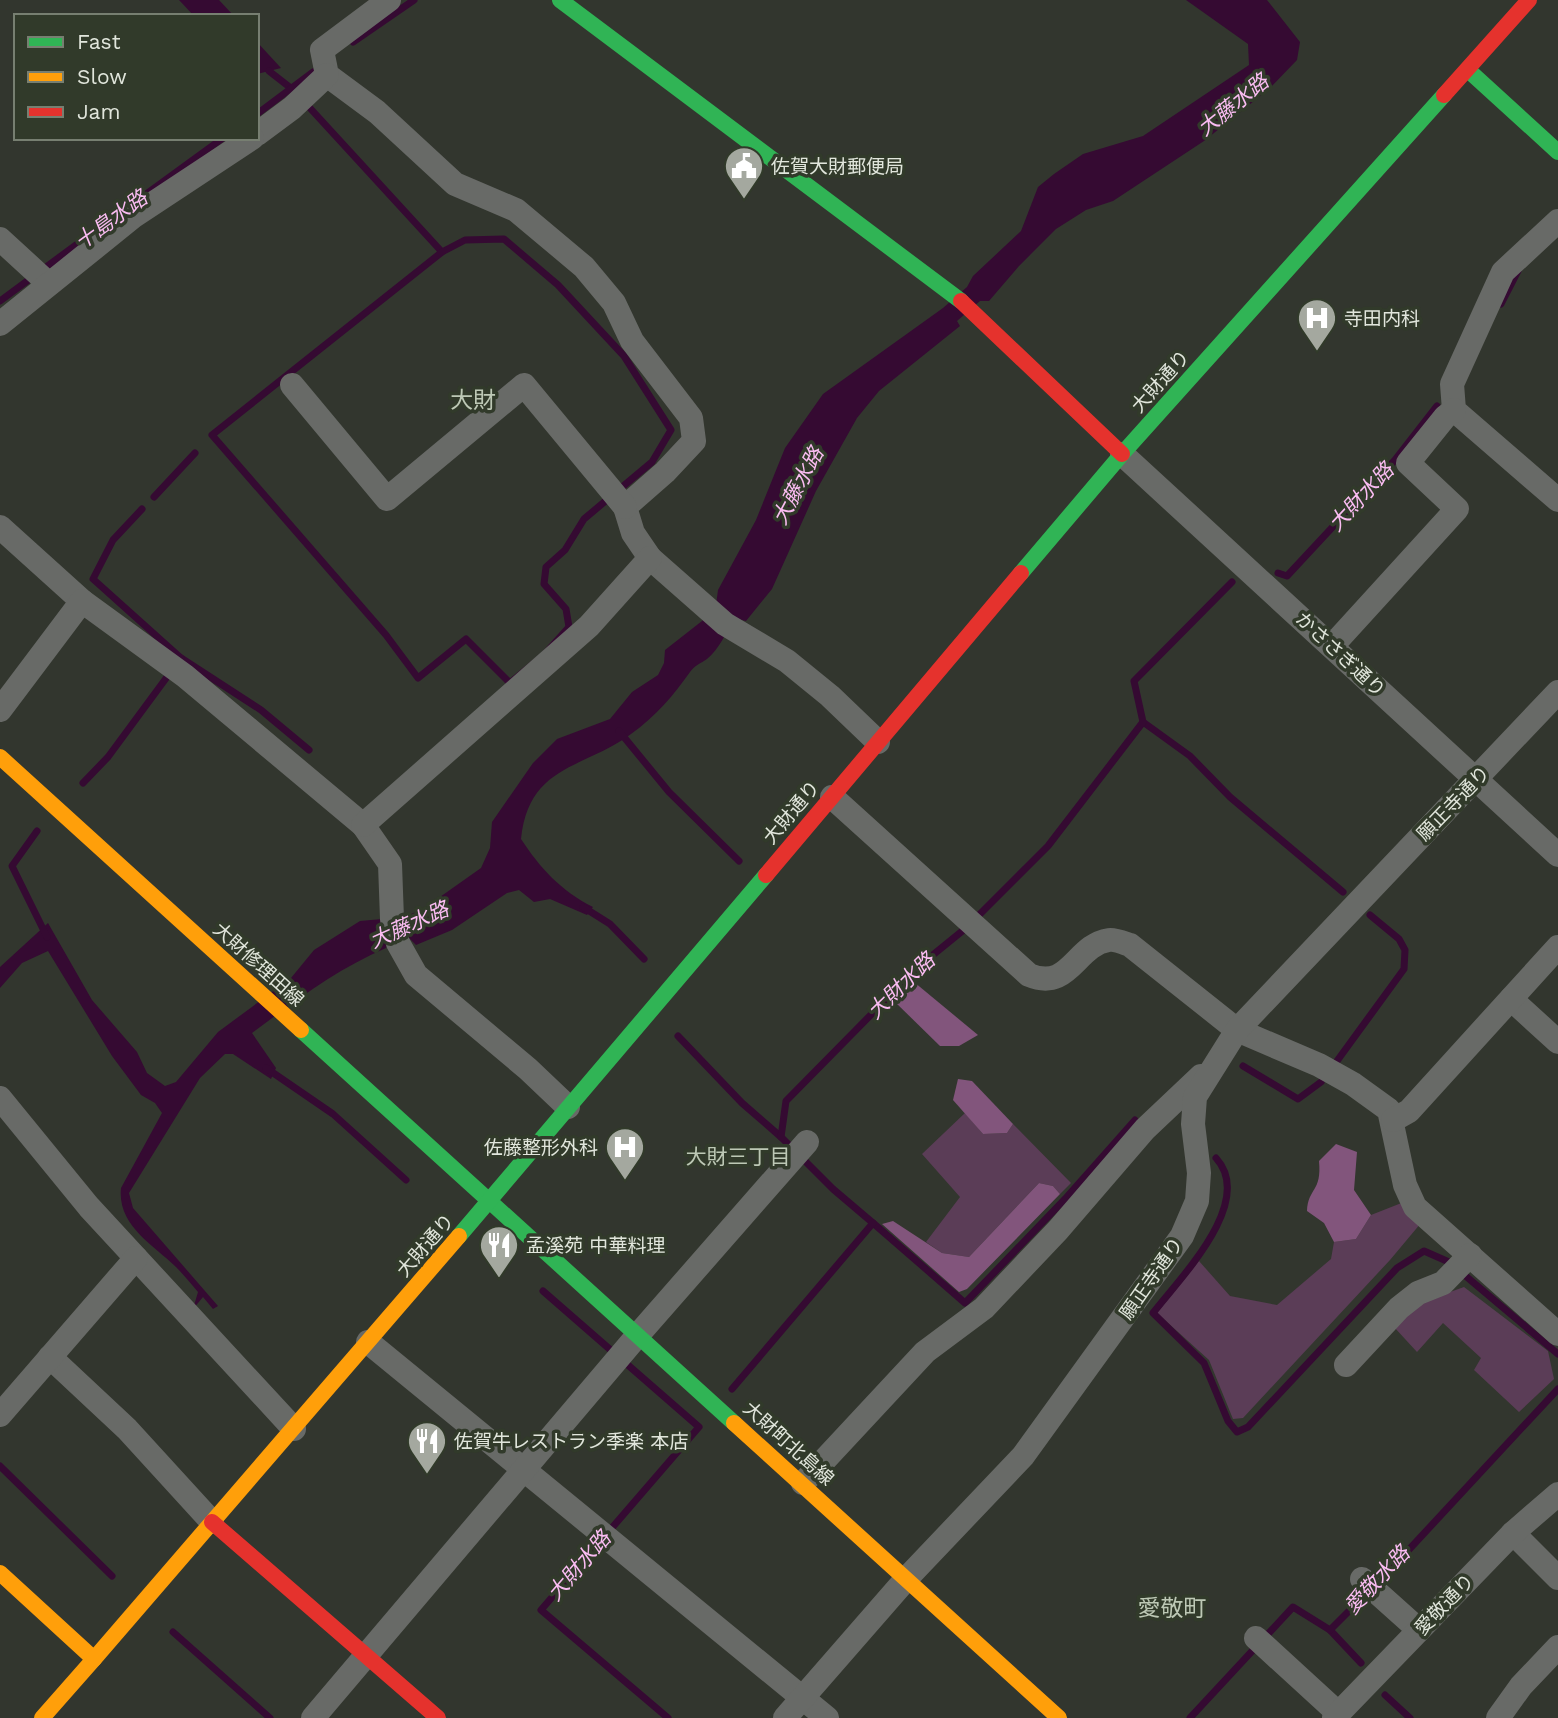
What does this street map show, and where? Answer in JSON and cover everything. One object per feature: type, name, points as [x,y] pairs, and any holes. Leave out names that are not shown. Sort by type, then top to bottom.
[{"type":"street","points":[[390,0],[322,50],[327,75],[377,112],[455,184],[516,210],[583,267],[614,303],[632,341],[691,418],[694,441],[665,472],[618,499]]},
{"type":"street","points":[[560,0],[976,312],[1122,454]]},
{"type":"street","name":"大財通り","points":[[42,1718],[489,1202],[1122,454],[1529,0]]},
{"type":"street","points":[[1468,70],[1558,152]]},
{"type":"street","points":[[259,133],[292,108],[327,75]]},
{"type":"street","points":[[0,324],[134,216],[249,140]]},
{"type":"street","points":[[1558,221],[1503,272],[1452,384],[1454,410],[1558,500]]},
{"type":"street","points":[[0,239],[49,284]]},
{"type":"street","points":[[292,385],[387,499],[524,385],[618,499],[633,533],[650,558],[744,635],[787,660],[830,695],[878,742]]},
{"type":"street","points":[[1333,645],[1457,509],[1408,463],[1445,417],[1454,410]]},
{"type":"street","name":"かささぎ通り","points":[[1122,454],[1333,645],[1475,781],[1558,855]]},
{"type":"street","points":[[0,527],[82,601],[185,676],[363,825],[390,864],[398,943],[416,975],[528,1069],[568,1107]]},
{"type":"street","points":[[363,825],[578,635],[650,558]]},
{"type":"street","points":[[0,710],[82,601]]},
{"type":"street","name":"願正寺通り","points":[[785,1718],[907,1578],[1023,1456],[1182,1236],[1198,1192],[1199,1173],[1193,1124],[1195,1097],[1237,1030],[1558,692]]},
{"type":"street","name":"大財修理田線","points":[[0,757],[489,1202]]},
{"type":"street","points":[[832,797],[1029,975],[1044,981],[1058,976],[1097,944],[1111,939],[1130,946],[1237,1030],[1353,1084],[1389,1110],[1393,1120],[1397,1154],[1415,1207],[1460,1266],[1558,1334]]},
{"type":"street","points":[[1393,1120],[1409,1111],[1558,947]]},
{"type":"street","points":[[1511,999],[1558,1042]]},
{"type":"street","points":[[803,1483],[925,1352],[984,1308],[1058,1230],[1145,1129],[1214,1063]]},
{"type":"street","points":[[0,1098],[89,1208],[294,1429]]},
{"type":"street","points":[[313,1718],[632,1342],[807,1142]]},
{"type":"street","name":"大財町北島線","points":[[489,1202],[632,1342],[803,1483],[1059,1718]]},
{"type":"street","points":[[0,1415],[136,1258]]},
{"type":"street","points":[[1346,1365],[1399,1308],[1460,1266]]},
{"type":"street","points":[[368,1342],[827,1718]]},
{"type":"street","points":[[50,1357],[127,1429],[235,1545],[438,1718]]},
{"type":"street","name":"愛敬通り","points":[[1336,1716],[1513,1533],[1558,1494]]},
{"type":"street","points":[[1513,1533],[1558,1578]]},
{"type":"street","points":[[0,1573],[94,1659]]},
{"type":"street","points":[[1362,1579],[1419,1630]]},
{"type":"street","points":[[1260,1641],[1336,1716]]},
{"type":"street","points":[[1498,1718],[1521,1686],[1558,1647]]},
{"type":"shaded area","points":[[914,982],[978,1035],[959,1046],[940,1046],[893,1000]]},
{"type":"shaded area","points":[[958,1079],[972,1081],[1013,1124],[1007,1133],[983,1134],[953,1100]]},
{"type":"shaded area","points":[[965,1113],[983,1134],[1007,1133],[1013,1124],[1071,1183],[1060,1194],[1053,1186],[1039,1183],[969,1257],[942,1253],[926,1242],[960,1197],[922,1154]]},
{"type":"shaded area","points":[[1336,1144],[1357,1152],[1354,1190],[1371,1215],[1356,1239],[1334,1242],[1324,1223],[1307,1211],[1319,1179],[1319,1161]]},
{"type":"shaded area","points":[[1039,1183],[1053,1186],[1060,1194],[967,1289],[959,1292],[882,1224],[893,1221],[942,1253],[969,1257]]},
{"type":"shaded area","points":[[1404,1202],[1421,1223],[1243,1418],[1233,1419],[1209,1360],[1157,1313],[1199,1261],[1230,1296],[1277,1305],[1331,1259],[1334,1242],[1356,1239],[1371,1215]]},
{"type":"shaded area","points":[[1464,1287],[1548,1351],[1554,1379],[1519,1412],[1474,1370],[1481,1358],[1443,1323],[1417,1352],[1394,1327],[1414,1305]]},
{"type":"water","points":[[179,0],[219,0],[232,14],[192,14]]},
{"type":"water","name":"大藤水路","points":[[1186,0],[1267,0],[1300,42],[1297,60],[1269,89],[1204,141],[1113,201],[1086,210],[1056,229],[989,301],[980,301],[957,321],[960,326],[879,391],[857,418],[816,491],[772,589],[746,621],[732,618],[715,650],[692,670],[664,705],[640,727],[613,745],[561,772],[547,782],[535,796],[526,814],[521,839],[552,878],[593,907],[587,915],[550,899],[534,902],[519,890],[507,893],[452,930],[416,945],[408,937],[387,942],[386,948],[333,976],[252,1033],[276,1068],[271,1079],[233,1054],[225,1054],[200,1078],[129,1193],[133,1208],[218,1306],[213,1309],[203,1297],[193,1309],[198,1292],[176,1267],[138,1233],[121,1201],[121,1188],[162,1113],[155,1103],[141,1095],[112,1056],[48,951],[22,963],[0,988],[0,967],[48,923],[92,1000],[137,1052],[147,1073],[165,1086],[176,1082],[218,1032],[291,978],[314,950],[360,921],[404,917],[423,909],[481,868],[490,848],[492,822],[533,763],[557,739],[610,719],[632,692],[658,675],[664,663],[665,650],[702,621],[716,605],[718,590],[756,520],[785,448],[823,394],[943,308],[967,287],[973,276],[1021,231],[1038,187],[1054,174],[1083,154],[1143,136],[1249,65],[1248,44]]},
{"type":"water","points":[[259,44],[281,68],[259,74]]},
{"type":"waterway","name":"十島水路","points":[[353,42],[414,0]]},
{"type":"waterway","points":[[269,71],[292,89]]},
{"type":"waterway","name":"十島水路","points":[[259,112],[313,72]]},
{"type":"waterway","points":[[309,107],[442,252]]},
{"type":"waterway","name":"十島水路","points":[[142,197],[220,140]]},
{"type":"waterway","name":"十島水路","points":[[0,301],[118,214]]},
{"type":"waterway","points":[[504,239],[558,285],[624,356],[671,430],[652,462],[584,519],[565,550],[546,567],[544,584],[566,609],[569,627],[543,656],[510,683],[466,639],[418,678],[386,635],[212,435],[442,252],[465,240],[504,239]]},
{"type":"waterway","points":[[1501,304],[1518,271]]},
{"type":"waterway","name":"大財水路","points":[[1278,573],[1287,576],[1395,460],[1437,406]]},
{"type":"waterway","points":[[154,497],[195,453]]},
{"type":"waterway","points":[[83,783],[108,757],[181,658],[93,579],[113,540],[142,509]]},
{"type":"waterway","name":"大財水路","points":[[732,1389],[873,1223],[833,1189],[781,1137],[786,1101],[918,967],[966,928],[1048,846],[1143,722],[1134,681],[1232,582]]},
{"type":"waterway","points":[[181,658],[261,710],[309,750]]},
{"type":"waterway","points":[[1143,722],[1190,756],[1230,797],[1343,892]]},
{"type":"waterway","points":[[619,731],[669,792],[739,861]]},
{"type":"waterway","points":[[37,831],[12,866],[47,937]]},
{"type":"waterway","points":[[583,907],[610,924],[644,959]]},
{"type":"waterway","points":[[1337,1061],[1404,969],[1405,950],[1399,939],[1370,915]]},
{"type":"waterway","points":[[678,1036],[742,1103],[781,1137]]},
{"type":"waterway","points":[[1243,1066],[1298,1099],[1321,1082]]},
{"type":"waterway","points":[[266,1068],[333,1114],[406,1180]]},
{"type":"waterway","points":[[873,1223],[965,1303],[1065,1199],[1135,1120]]},
{"type":"waterway","points":[[1216,1158],[1226,1176],[1227,1196],[1221,1217],[1210,1239],[1153,1313],[1204,1363],[1228,1421],[1237,1432],[1248,1427],[1397,1268],[1424,1251],[1449,1262],[1558,1354]]},
{"type":"waterway","name":"大財水路","points":[[543,1291],[699,1427],[541,1610],[668,1718]]},
{"type":"waterway","name":"愛敬水路","points":[[1190,1718],[1293,1607],[1330,1630],[1390,1570],[1558,1389]]},
{"type":"waterway","points":[[0,1466],[112,1576]]},
{"type":"waterway","points":[[1330,1630],[1361,1663]]},
{"type":"waterway","points":[[173,1632],[270,1718]]},
{"type":"waterway","points":[[1385,1695],[1410,1718]]},
{"type":"traffic: fast","points":[[560,0],[961,301]]},
{"type":"traffic: fast","points":[[1468,70],[1558,152]]},
{"type":"traffic: fast","points":[[1021,573],[1122,454],[1444,95]]},
{"type":"traffic: fast","points":[[459,1236],[766,875]]},
{"type":"traffic: fast","points":[[301,1030],[734,1423]]},
{"type":"traffic: slow","points":[[0,757],[301,1030]]},
{"type":"traffic: slow","points":[[94,1659],[459,1236]]},
{"type":"traffic: slow","points":[[734,1423],[1059,1718]]},
{"type":"traffic: slow","points":[[0,1573],[94,1659],[42,1718]]},
{"type":"traffic: jam","points":[[1444,95],[1529,0]]},
{"type":"traffic: jam","points":[[961,301],[1122,454]]},
{"type":"traffic: jam","points":[[766,875],[1021,573]]},
{"type":"traffic: jam","points":[[212,1522],[438,1718]]},
{"type":"place","name":"佐賀大財郵便局","points":[[744,200]]},
{"type":"place","name":"寺田内科","points":[[1317,352]]},
{"type":"place","name":"佐藤整形外科","points":[[625,1181]]},
{"type":"place","name":"孟溪苑 中華料理","points":[[499,1279]]},
{"type":"place","name":"佐賀牛レストラン季楽 本店","points":[[427,1475]]},
{"type":"district","name":"大財","points":[[473,400]]},
{"type":"district","name":"大財三丁目","points":[[738,1157]]},
{"type":"district","name":"愛敬町","points":[[1172,1608]]}]
